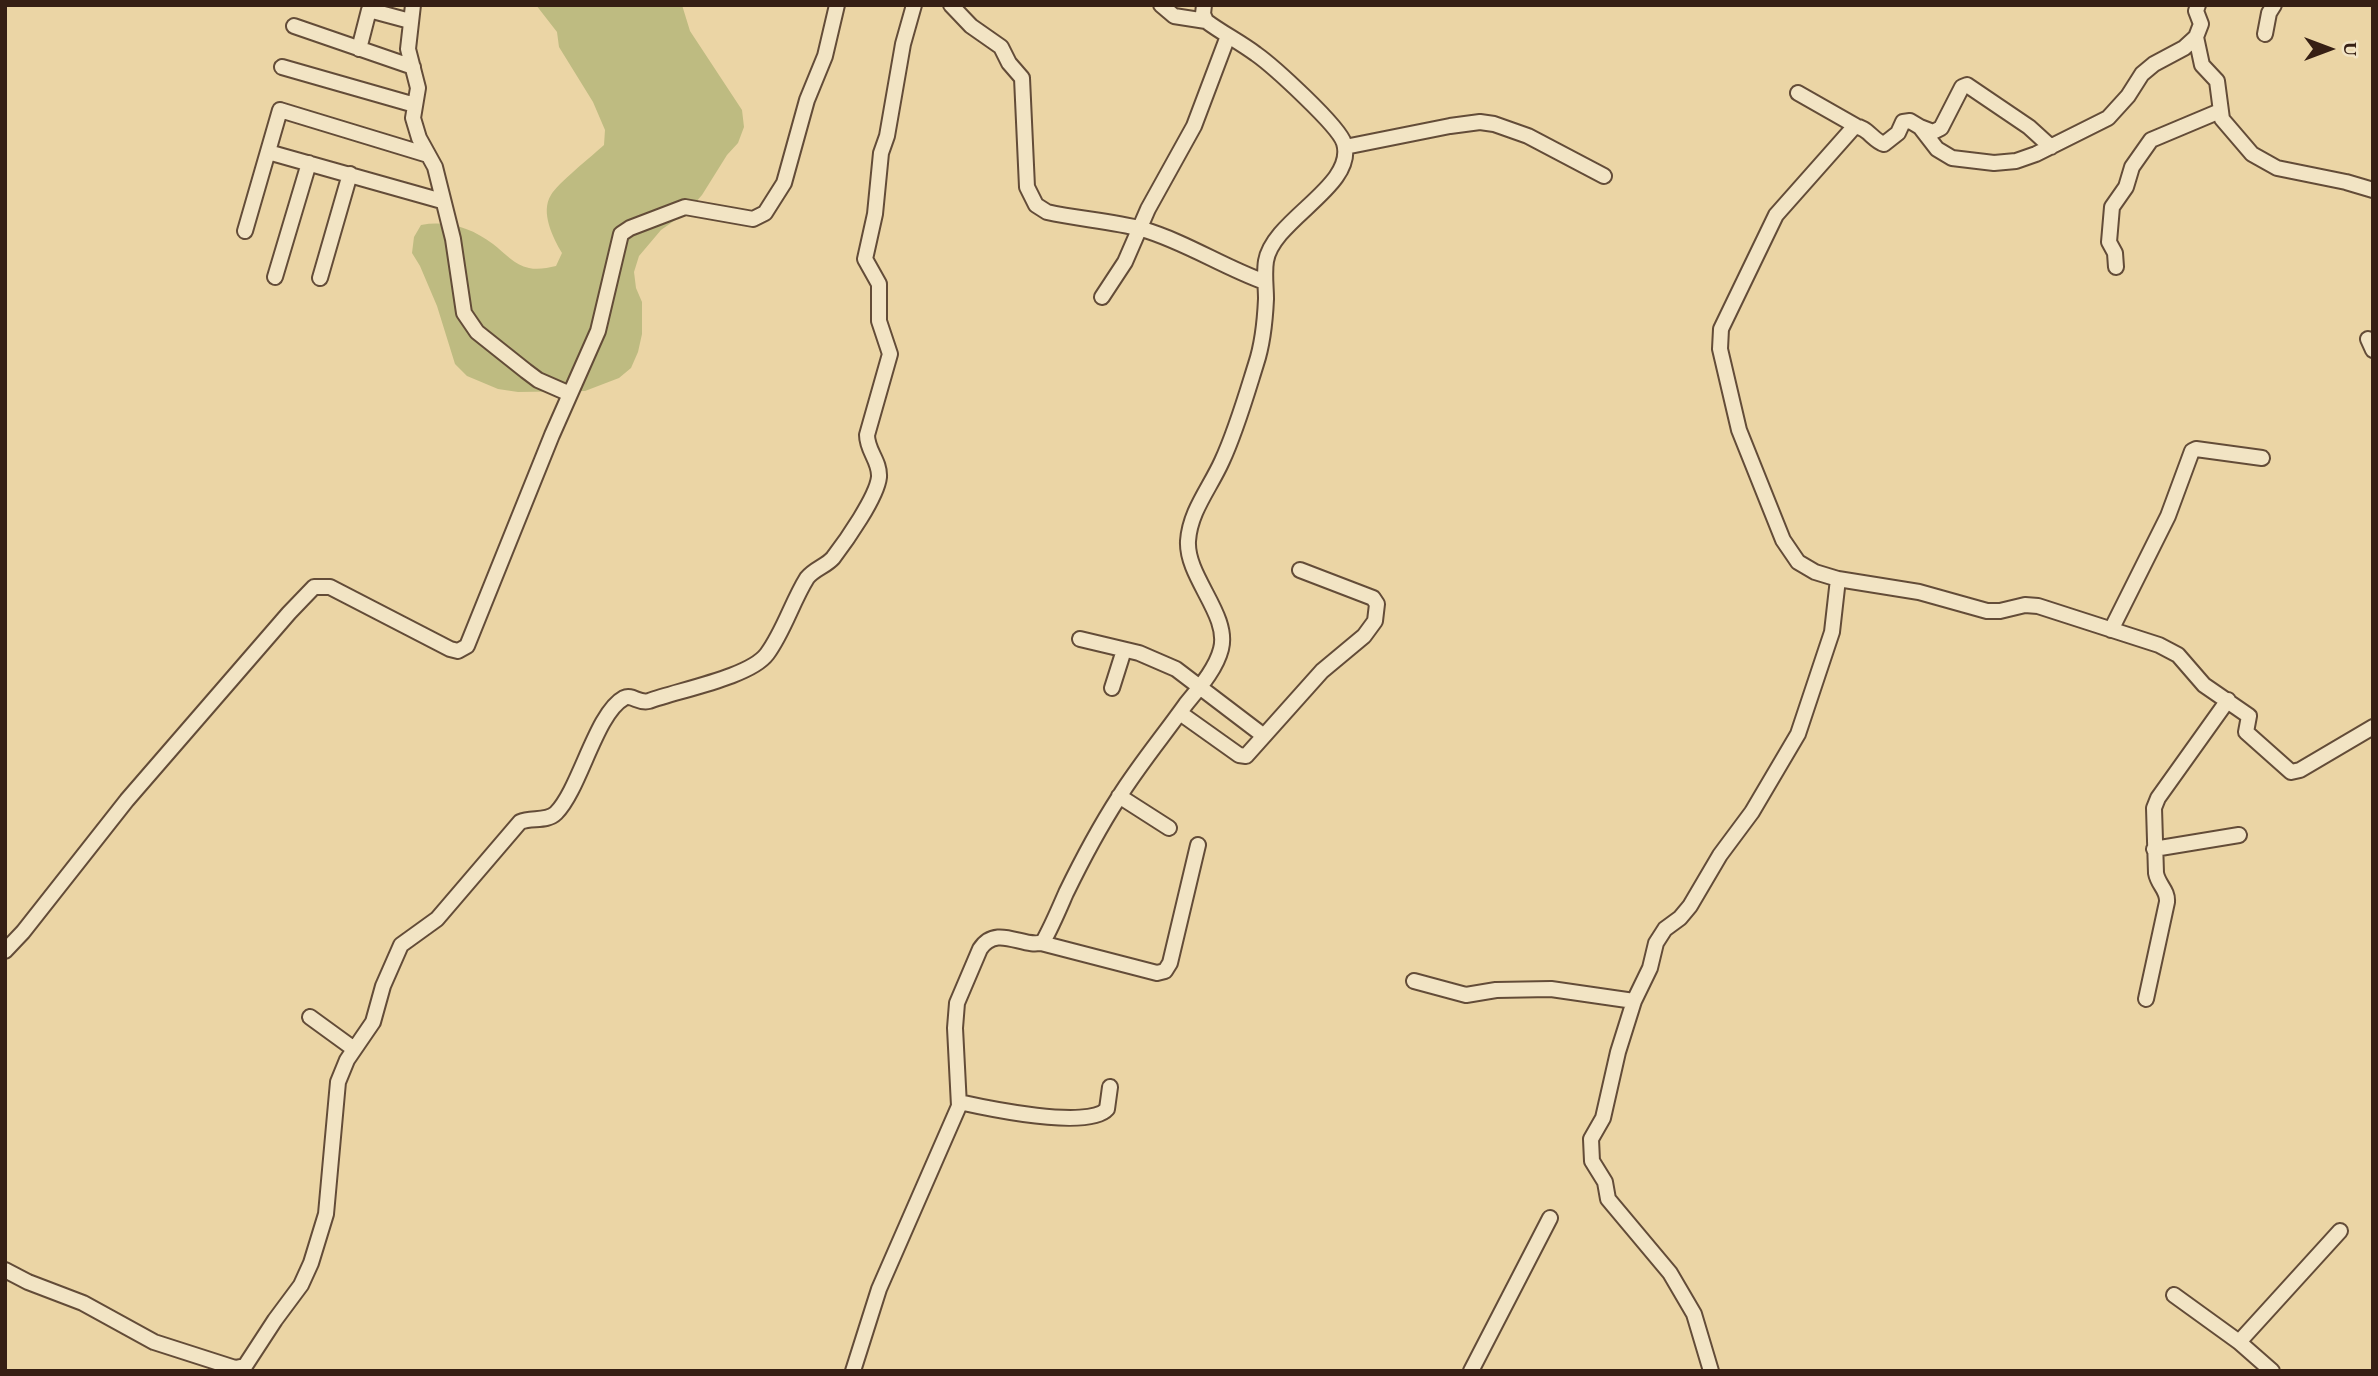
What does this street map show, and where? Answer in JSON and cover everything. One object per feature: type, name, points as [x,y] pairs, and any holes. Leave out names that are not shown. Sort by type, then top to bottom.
[{"type":"street","points":[[413,5],[408,49],[418,88],[415,126],[435,167],[455,251],[461,302],[469,322],[477,332],[538,380],[570,394]]},
{"type":"street","points":[[5,951],[127,800],[314,587],[330,587],[450,649],[458,651],[467,646],[602,319],[617,245],[625,231],[681,208],[753,219],[763,215],[787,175],[807,100],[825,56],[837,5]]},
{"type":"street","points":[[5,1270],[83,1304],[154,1342],[242,1369],[301,1284],[320,1240],[329,1193],[338,1082],[354,1049],[373,1022],[383,986],[401,944],[437,919],[520,822],[549,817],[555,813],[575,782],[602,725],[622,699],[629,697],[645,702],[733,675],[758,664],[774,644],[807,578],[834,556],[874,497],[879,472],[867,445],[867,435],[890,354],[879,321],[878,284],[865,259],[875,214],[881,153],[887,135],[903,44],[914,5]]},
{"type":"street","points":[[951,5],[971,26],[1001,47],[1009,63],[1022,78],[1025,175],[1029,194],[1036,205],[1058,215],[1140,229],[1186,245],[1245,275],[1265,282]]},
{"type":"street","points":[[1041,943],[1088,849],[1119,796],[1218,657],[1222,638],[1216,617],[1192,563],[1188,546],[1189,532],[1200,502],[1224,458],[1256,364],[1264,328],[1266,260],[1271,247],[1336,177],[1343,165],[1345,147],[1340,134],[1258,55],[1206,21],[1174,16],[1161,5]]},
{"type":"street","points":[[1204,5],[1203,15],[1206,21]]},
{"type":"street","points":[[1798,93],[1861,127],[1882,144],[1895,136],[1904,121],[1912,121],[1941,152],[1952,158],[2008,163],[2051,147],[2108,118],[2128,96],[2142,74],[2154,64],[2184,48],[2196,37],[2201,24],[2196,11],[2198,5]]},
{"type":"street","points":[[2266,34],[2269,13],[2274,5]]},
{"type":"street","points":[[359,49],[369,10],[410,21]]},
{"type":"street","points":[[294,26],[412,67]]},
{"type":"street","points":[[1102,297],[1120,272],[1194,125],[1228,36]]},
{"type":"street","points":[[2196,37],[2202,65],[2217,81],[2220,110],[2226,126],[2252,154],[2277,168],[2373,190]]},
{"type":"street","points":[[282,67],[415,105]]},
{"type":"street","points":[[1920,127],[1933,132],[1941,128],[1962,87],[1967,85],[2029,127],[2051,147]]},
{"type":"street","points":[[245,230],[280,110],[428,155]]},
{"type":"street","points":[[2116,267],[2115,253],[2109,242],[2112,207],[2126,187],[2132,167],[2144,148],[2151,140],[2220,110]]},
{"type":"street","points":[[1345,147],[1480,122],[1528,136],[1604,176]]},
{"type":"street","points":[[1856,125],[1776,215],[1724,322],[1720,340],[1739,430],[1783,540],[1798,562],[1815,572],[1838,579],[1919,592],[1987,611],[2025,605],[2038,606],[2173,652],[2204,685],[2250,718],[2246,732],[2293,773],[2373,727]]},
{"type":"street","points":[[268,152],[442,201]]},
{"type":"street","points":[[275,276],[309,163]]},
{"type":"street","points":[[320,278],[350,174]]},
{"type":"street","points":[[2111,630],[2168,516],[2192,451],[2196,449],[2262,458]]},
{"type":"street","points":[[1180,713],[1239,755],[1246,755],[1296,698],[1331,663],[1364,636],[1375,621],[1377,604],[1373,598],[1300,570]]},
{"type":"street","points":[[1711,1371],[1691,1308],[1670,1273],[1611,1203],[1605,1182],[1592,1161],[1591,1139],[1606,1106],[1618,1052],[1634,1001],[1650,968],[1656,943],[1665,929],[1684,915],[1720,855],[1752,812],[1798,734],[1832,632],[1838,579]]},
{"type":"street","points":[[1080,639],[1158,660],[1175,669],[1264,736]]},
{"type":"street","points":[[1112,688],[1124,650]]},
{"type":"street","points":[[2146,999],[2167,902],[2166,890],[2157,880],[2154,808],[2158,798],[2228,700]]},
{"type":"street","points":[[1119,796],[1169,828]]},
{"type":"street","points":[[2154,849],[2239,835]]},
{"type":"street","points":[[852,1371],[879,1289],[955,1119],[959,1102],[955,1028],[957,1003],[980,949],[985,942],[997,938],[1041,943],[1157,974],[1165,971],[1170,963],[1198,845]]},
{"type":"street","points":[[1414,981],[1466,995],[1496,990],[1551,989],[1634,1001]]},
{"type":"street","points":[[310,1017],[354,1049]]},
{"type":"street","points":[[959,1102],[1031,1115],[1093,1117],[1103,1114],[1107,1109],[1110,1087]]},
{"type":"street","points":[[1471,1371],[1550,1218]]},
{"type":"street","points":[[2239,1342],[2340,1231]]},
{"type":"street","points":[[2174,1294],[2239,1342],[2272,1371]]},
{"type":"shaded area","points":[[536,5],[682,5],[690,31],[742,110],[744,127],[738,143],[727,155],[702,195],[688,211],[661,230],[639,256],[634,272],[636,288],[642,302],[642,334],[631,368],[619,378],[585,391],[518,392],[498,389],[467,376],[455,364],[437,306],[412,253],[414,237],[421,225],[440,224],[477,234],[514,261],[532,269],[556,266],[562,253],[549,225],[548,202],[560,184],[604,145],[605,130],[593,102],[559,47],[557,32]]}]
